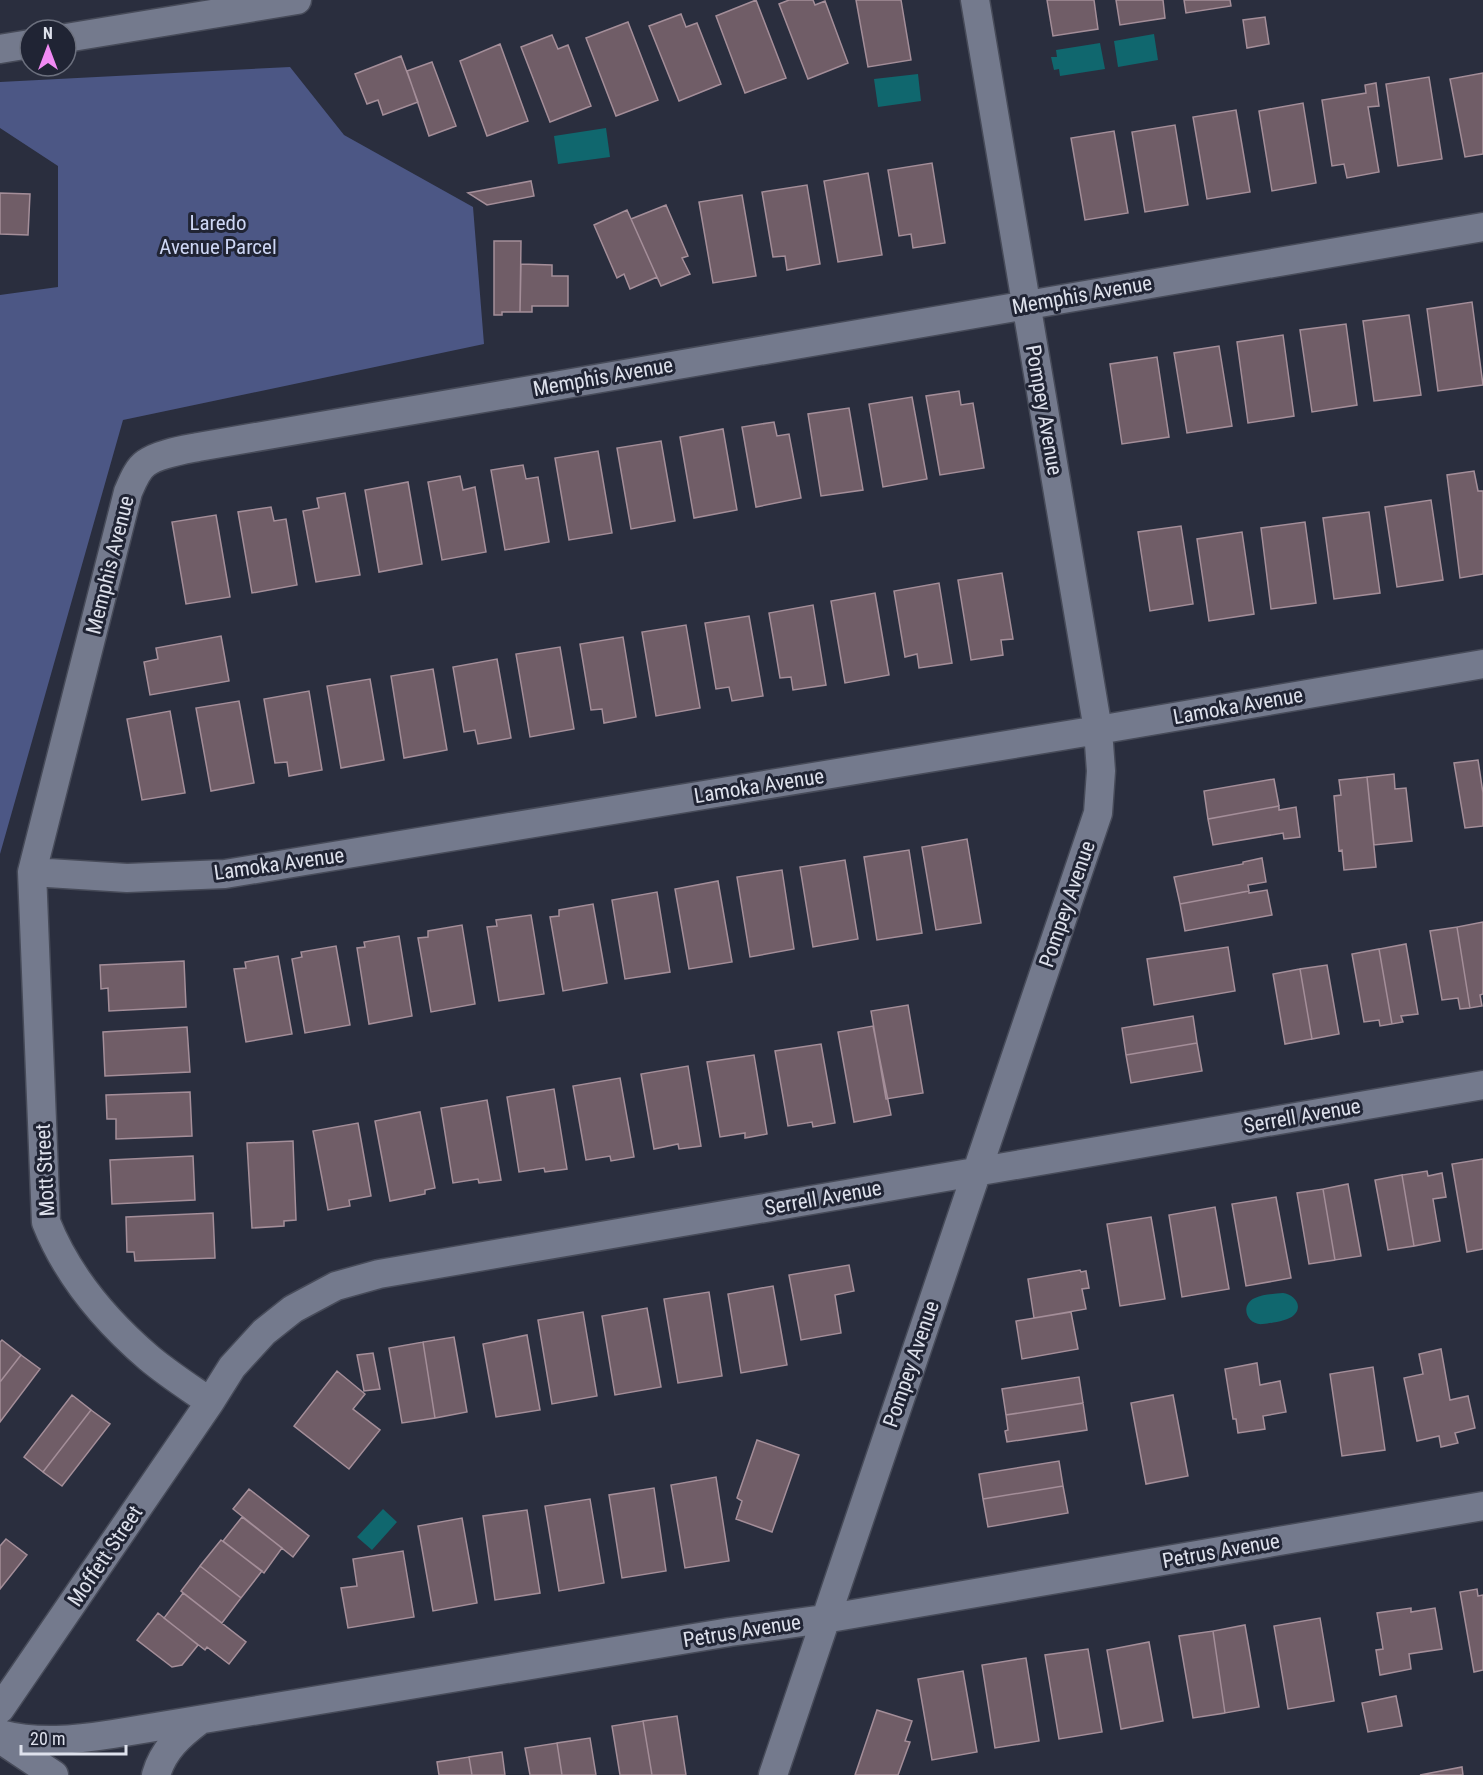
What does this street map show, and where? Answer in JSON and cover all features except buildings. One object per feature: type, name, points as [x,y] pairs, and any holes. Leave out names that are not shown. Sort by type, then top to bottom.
[{"type":"street","points":[[78,36],[297,0]]},
{"type":"street","name":"Pompey Avenue","points":[[773,1775],[1098,813],[1101,771],[1098,730],[975,0]]},
{"type":"street","points":[[0,49],[18,46]]},
{"type":"street","name":"Memphis Avenue","points":[[32,872],[128,492],[145,463],[171,453],[198,447],[1483,227]]},
{"type":"street","name":"Lamoka Avenue","points":[[32,872],[128,878],[225,874],[1483,664]]},
{"type":"street","name":"Mott Street","points":[[32,872],[46,1222],[56,1248],[103,1311],[149,1358],[210,1402]]},
{"type":"street","name":"Serrell Avenue","points":[[210,1402],[232,1367],[264,1332],[293,1309],[336,1287],[379,1274],[1483,1085]]},
{"type":"street","name":"Moffett Street","points":[[0,1709],[210,1402]]},
{"type":"street","name":"Petrus Avenue","points":[[0,1734],[39,1740],[71,1740],[730,1632],[825,1619],[1483,1506]]},
{"type":"street","points":[[156,1775],[163,1756],[176,1738],[200,1719]]},
{"type":"street","points":[[0,1739],[54,1775]]},
{"type":"green space","name":"Laredo Avenue Parcel","points":[[290,67],[344,135],[473,207],[484,344],[123,420],[0,854],[0,295],[58,287],[58,166],[0,128],[0,82]]},
{"type":"shaded area","points":[[1154,34],[1158,60],[1118,67],[1114,41]]},
{"type":"shaded area","points":[[1100,43],[1105,69],[1060,76],[1059,69],[1054,70],[1051,57],[1057,57],[1056,50]]},
{"type":"shaded area","points":[[918,74],[921,101],[878,107],[874,79]]},
{"type":"shaded area","points":[[606,128],[610,157],[558,164],[554,136]]},
{"type":"shaded area","points":[[1283,1293],[1294,1298],[1298,1304],[1294,1315],[1280,1321],[1263,1324],[1257,1324],[1249,1318],[1246,1310],[1250,1301],[1261,1296]]},
{"type":"shaded area","points":[[383,1509],[397,1522],[372,1550],[357,1537]]}]
